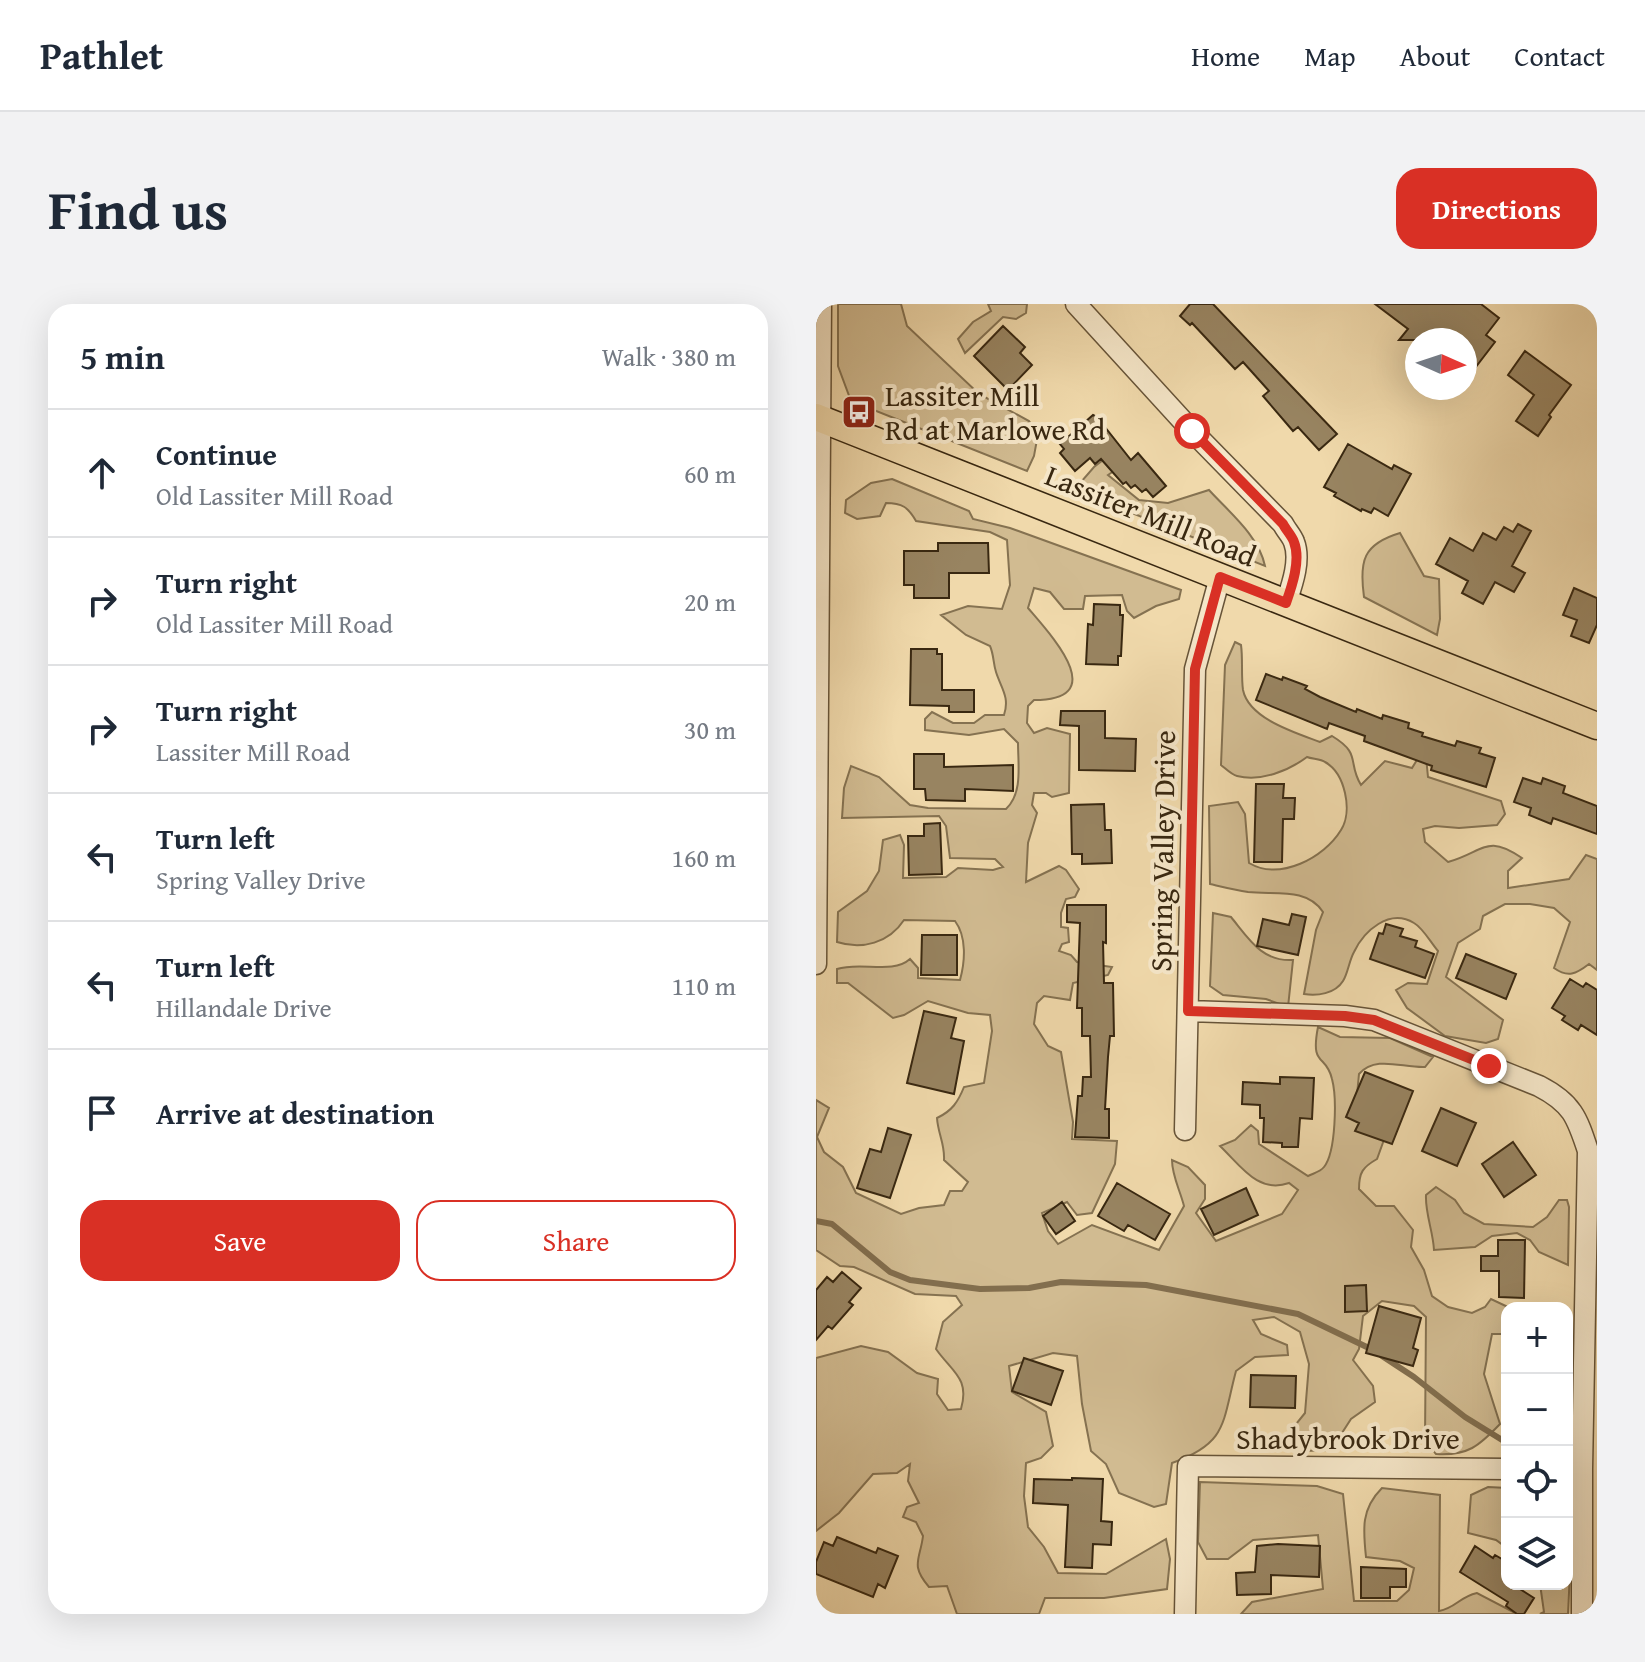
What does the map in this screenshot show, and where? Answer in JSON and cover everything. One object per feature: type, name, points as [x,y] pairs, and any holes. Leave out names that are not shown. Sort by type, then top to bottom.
[{"type":"main road","name":"Lassiter Mill Road","points":[[818,418],[1597,726]]},
{"type":"street","points":[[816,964],[821,304]]},
{"type":"street","points":[[1076,304],[1192,431],[1283,524],[1295,542],[1296,559],[1286,603]]},
{"type":"street","name":"Spring Valley Drive","points":[[1185,1130],[1195,669],[1220,577]]},
{"type":"street","points":[[1188,1011],[1345,1016],[1374,1020],[1539,1086],[1560,1097],[1577,1117],[1588,1151],[1574,1469],[1582,1614]]},
{"type":"street","name":"Shadybrook Drive","points":[[1185,1614],[1188,1466],[1501,1469]]},
{"type":"shaded area","points":[[838,304],[901,304],[907,326],[979,394],[1029,421],[1038,434],[1034,456],[1027,471],[851,401],[838,366]]},
{"type":"shaded area","points":[[988,304],[1027,304],[1026,313],[1016,319],[1003,317],[965,353],[958,339],[973,322],[991,311]]},
{"type":"shaded area","points":[[1120,447],[1127,462],[1108,475],[1139,500],[1168,503],[1209,490],[1250,535],[1265,566],[1074,490],[1094,467]]},
{"type":"shaded area","points":[[892,479],[969,511],[973,519],[1010,528],[1181,590],[1179,599],[1156,606],[1134,618],[1127,611],[1122,595],[1085,596],[1083,609],[1064,609],[1050,592],[1034,588],[1028,608],[1061,649],[1072,678],[1069,689],[1057,697],[1034,700],[1028,706],[1027,723],[1034,733],[1047,728],[1070,734],[1069,793],[1052,797],[1046,793],[1034,793],[1032,805],[1037,813],[1028,843],[1026,882],[1059,866],[1066,870],[1079,889],[1075,897],[1066,899],[1061,913],[1061,927],[1068,928],[1069,942],[1062,944],[1059,951],[1071,955],[1077,962],[1112,967],[1108,975],[1073,983],[1070,1000],[1044,996],[1037,1003],[1034,1024],[1048,1046],[1061,1052],[1073,1122],[1072,1139],[1117,1141],[1115,1164],[1092,1213],[1077,1215],[1067,1202],[1042,1213],[1048,1231],[1058,1244],[1092,1225],[1159,1250],[1184,1206],[1172,1160],[1188,1167],[1205,1185],[1205,1199],[1196,1213],[1216,1241],[1282,1214],[1298,1190],[1289,1183],[1268,1185],[1259,1181],[1220,1146],[1235,1140],[1251,1125],[1258,1131],[1259,1144],[1308,1176],[1321,1170],[1331,1150],[1335,1111],[1332,1079],[1317,1055],[1318,1027],[1340,1037],[1390,1038],[1433,1057],[1425,1067],[1381,1064],[1366,1068],[1359,1074],[1357,1095],[1385,1137],[1377,1159],[1363,1171],[1359,1189],[1376,1206],[1394,1206],[1413,1230],[1411,1247],[1424,1270],[1432,1296],[1448,1307],[1472,1313],[1485,1307],[1491,1299],[1501,1304],[1501,1334],[1492,1334],[1484,1374],[1500,1424],[1472,1448],[1447,1454],[1436,1454],[1425,1441],[1426,1317],[1414,1306],[1382,1301],[1363,1316],[1359,1349],[1353,1360],[1373,1386],[1375,1402],[1351,1419],[1331,1450],[1305,1451],[1292,1429],[1305,1413],[1309,1364],[1300,1332],[1274,1317],[1253,1320],[1261,1334],[1287,1345],[1288,1355],[1255,1357],[1236,1371],[1220,1429],[1204,1448],[1172,1463],[1166,1504],[1154,1507],[1119,1493],[1106,1464],[1091,1451],[1077,1356],[1053,1353],[1009,1366],[1012,1392],[1046,1412],[1053,1446],[1041,1458],[1026,1463],[1024,1496],[1028,1527],[1044,1547],[1058,1573],[1106,1574],[1166,1539],[1170,1559],[1167,1589],[1104,1598],[1045,1598],[1039,1614],[957,1614],[947,1586],[929,1587],[918,1568],[923,1536],[916,1522],[903,1517],[907,1507],[919,1503],[908,1481],[910,1464],[897,1473],[873,1474],[839,1513],[816,1531],[816,1358],[861,1346],[888,1352],[917,1373],[938,1379],[937,1394],[948,1410],[961,1409],[963,1390],[958,1376],[936,1349],[943,1322],[962,1305],[956,1296],[915,1294],[854,1267],[840,1266],[816,1250],[816,1100],[829,1108],[817,1137],[824,1152],[843,1167],[856,1193],[901,1214],[944,1205],[950,1191],[962,1191],[968,1182],[944,1160],[937,1118],[954,1106],[964,1087],[984,1083],[992,1031],[990,1015],[968,1013],[928,1001],[893,1018],[848,983],[837,983],[837,969],[894,966],[910,959],[918,968],[918,978],[960,980],[964,950],[962,934],[955,921],[904,920],[883,939],[856,945],[837,942],[838,912],[867,891],[879,871],[883,840],[900,835],[904,845],[903,878],[946,877],[958,868],[993,870],[1003,867],[995,859],[950,858],[946,826],[939,816],[842,818],[844,788],[851,766],[879,777],[910,805],[1006,809],[1015,795],[1018,778],[1018,743],[1004,729],[969,735],[925,730],[925,719],[932,712],[953,723],[974,723],[985,715],[1004,715],[1005,698],[990,646],[966,635],[941,615],[968,606],[1002,609],[1010,585],[1007,540],[990,532],[916,521],[907,509],[896,504],[886,503],[880,516],[857,519],[845,513],[846,500],[871,483]]},
{"type":"shaded area","points":[[1400,533],[1424,576],[1439,579],[1440,619],[1437,635],[1364,597],[1362,573],[1366,556],[1378,543]]},
{"type":"shaded area","points":[[1235,642],[1241,645],[1243,690],[1254,709],[1275,724],[1320,742],[1332,736],[1341,742],[1351,753],[1361,785],[1385,761],[1412,768],[1425,747],[1428,777],[1501,801],[1505,814],[1497,825],[1423,829],[1425,842],[1448,862],[1485,847],[1510,851],[1522,858],[1508,871],[1508,888],[1569,879],[1586,855],[1597,859],[1597,970],[1589,964],[1572,974],[1554,968],[1570,922],[1554,908],[1505,904],[1483,916],[1480,929],[1458,943],[1446,977],[1503,1020],[1498,1039],[1486,1043],[1445,1036],[1407,1008],[1396,990],[1408,983],[1427,984],[1438,951],[1421,928],[1405,919],[1387,920],[1364,936],[1352,956],[1345,978],[1335,989],[1320,994],[1304,994],[1316,930],[1323,912],[1316,904],[1299,895],[1248,892],[1210,884],[1209,806],[1238,802],[1245,814],[1249,863],[1261,868],[1287,868],[1324,850],[1341,830],[1346,813],[1345,793],[1332,767],[1307,757],[1283,771],[1255,778],[1235,775],[1221,765],[1225,665]]},
{"type":"shaded area","points":[[1213,913],[1231,917],[1250,941],[1265,953],[1282,960],[1293,960],[1288,1007],[1266,999],[1223,995],[1210,986]]},
{"type":"shaded area","points":[[1436,1187],[1455,1200],[1464,1213],[1484,1224],[1533,1227],[1547,1217],[1559,1200],[1567,1200],[1568,1265],[1539,1252],[1530,1240],[1517,1233],[1492,1236],[1475,1247],[1434,1250],[1426,1195]]},
{"type":"shaded area","points":[[1200,1482],[1317,1486],[1343,1494],[1354,1601],[1397,1601],[1409,1590],[1414,1568],[1400,1561],[1366,1557],[1365,1520],[1375,1496],[1382,1488],[1440,1495],[1439,1611],[1477,1593],[1517,1614],[1241,1614],[1252,1602],[1323,1589],[1318,1535],[1253,1540],[1228,1559],[1207,1559],[1198,1542]]},
{"type":"shaded area","points":[[1488,1487],[1501,1488],[1501,1544],[1468,1533],[1471,1495]]},
{"type":"shaded area","points":[[1541,1590],[1569,1590],[1568,1614],[1540,1614],[1544,1612]]},
{"type":"building","points":[[1190,304],[1213,304],[1337,434],[1319,450],[1298,427],[1293,431],[1263,396],[1269,391],[1243,362],[1235,369],[1192,323],[1190,325],[1180,316]]},
{"type":"building","points":[[1375,304],[1481,304],[1499,318],[1486,335],[1495,342],[1477,365],[1477,328],[1407,328]]},
{"type":"building","points":[[1003,326],[1025,347],[1020,353],[1032,365],[1008,390],[974,356]]},
{"type":"building","points":[[1525,351],[1571,385],[1538,436],[1516,421],[1534,395],[1508,375]]},
{"type":"building","points":[[1093,415],[1131,460],[1138,453],[1166,486],[1153,497],[1146,489],[1142,492],[1135,485],[1131,488],[1126,482],[1123,484],[1101,459],[1095,464],[1090,458],[1075,471],[1060,453],[1064,449],[1060,444]]},
{"type":"building","points":[[1348,444],[1392,469],[1394,465],[1411,474],[1388,516],[1374,508],[1371,513],[1361,511],[1324,487]]},
{"type":"building","points":[[1518,524],[1531,531],[1512,566],[1525,573],[1514,592],[1495,582],[1483,604],[1462,593],[1468,581],[1436,564],[1450,538],[1473,551],[1483,533],[1496,540],[1504,527],[1513,532]]},
{"type":"building","points":[[938,543],[988,543],[989,573],[949,573],[949,598],[914,598],[914,585],[904,585],[904,551],[938,551]]},
{"type":"building","points":[[1574,588],[1597,598],[1597,625],[1589,643],[1571,636],[1577,620],[1563,615]]},
{"type":"building","points":[[1094,604],[1120,605],[1120,615],[1123,615],[1118,665],[1086,664],[1088,624],[1093,625]]},
{"type":"building","points":[[911,649],[937,649],[937,654],[942,654],[942,690],[974,690],[974,712],[949,712],[949,706],[910,705]]},
{"type":"building","points":[[1266,674],[1307,686],[1305,689],[1320,697],[1356,712],[1357,709],[1382,719],[1383,715],[1409,723],[1408,728],[1423,733],[1422,736],[1455,746],[1457,741],[1481,748],[1479,753],[1495,758],[1486,787],[1431,770],[1432,766],[1364,741],[1365,736],[1329,723],[1327,729],[1256,700]]},
{"type":"building","points":[[1061,711],[1105,711],[1105,738],[1136,739],[1135,771],[1079,770],[1079,726],[1060,725]]},
{"type":"building","points":[[914,754],[944,754],[944,767],[1013,765],[1013,791],[965,789],[965,801],[926,800],[925,789],[914,789]]},
{"type":"building","points":[[1523,778],[1541,784],[1543,778],[1565,786],[1563,793],[1597,806],[1597,834],[1553,818],[1551,824],[1529,815],[1531,808],[1514,802]]},
{"type":"building","points":[[1256,784],[1284,784],[1283,798],[1295,798],[1294,819],[1283,819],[1282,862],[1254,862]]},
{"type":"building","points":[[1104,804],[1105,830],[1111,830],[1112,863],[1082,864],[1082,854],[1072,854],[1071,805]]},
{"type":"building","points":[[940,823],[942,874],[909,875],[908,836],[924,836],[924,824]]},
{"type":"building","points":[[1067,905],[1106,905],[1104,983],[1113,983],[1114,1036],[1110,1036],[1105,1109],[1109,1109],[1109,1138],[1075,1137],[1078,1096],[1082,1096],[1083,1077],[1091,1077],[1090,1036],[1082,1036],[1082,1008],[1077,1008],[1080,923],[1067,922]]},
{"type":"building","points":[[1292,914],[1306,917],[1298,955],[1257,946],[1263,919],[1289,925]]},
{"type":"building","points":[[1386,924],[1403,929],[1400,936],[1417,941],[1415,947],[1434,954],[1425,978],[1370,959],[1379,933],[1383,934]]},
{"type":"building","points":[[922,935],[957,935],[957,975],[921,975]]},
{"type":"building","points":[[1466,954],[1516,974],[1506,999],[1456,978]]},
{"type":"building","points":[[1570,979],[1583,987],[1586,983],[1597,990],[1597,1035],[1581,1025],[1578,1030],[1562,1020],[1565,1016],[1552,1008]]},
{"type":"building","points":[[924,1011],[956,1018],[951,1038],[964,1041],[954,1094],[907,1083]]},
{"type":"building","points":[[1365,1072],[1413,1091],[1392,1144],[1355,1131],[1359,1123],[1346,1117]]},
{"type":"building","points":[[1280,1077],[1314,1078],[1312,1119],[1300,1118],[1298,1147],[1263,1142],[1264,1118],[1260,1118],[1260,1105],[1242,1104],[1243,1082],[1280,1084]]},
{"type":"building","points":[[1441,1108],[1476,1123],[1457,1166],[1422,1151]]},
{"type":"building","points":[[888,1128],[911,1135],[890,1198],[857,1188],[870,1149],[881,1152]]},
{"type":"building","points":[[1513,1142],[1536,1175],[1504,1197],[1482,1164]]},
{"type":"building","points":[[1117,1183],[1170,1214],[1155,1240],[1128,1225],[1124,1231],[1098,1216]]},
{"type":"building","points":[[1246,1188],[1258,1215],[1214,1235],[1201,1209]]},
{"type":"building","points":[[1062,1202],[1075,1221],[1056,1234],[1043,1216]]},
{"type":"building","points":[[1498,1240],[1525,1240],[1524,1298],[1499,1297],[1499,1271],[1481,1271],[1481,1256],[1498,1256]]},
{"type":"building","points":[[842,1272],[861,1288],[849,1302],[853,1305],[832,1329],[828,1326],[816,1340],[816,1290],[827,1277],[833,1282]]},
{"type":"building","points":[[1366,1285],[1367,1311],[1345,1312],[1345,1286]]},
{"type":"building","points":[[1379,1306],[1421,1318],[1413,1348],[1418,1350],[1413,1366],[1366,1353]]},
{"type":"building","points":[[1024,1358],[1063,1371],[1051,1405],[1012,1391]]},
{"type":"building","points":[[1251,1375],[1296,1376],[1295,1408],[1250,1407]]},
{"type":"building","points":[[1034,1479],[1103,1479],[1101,1521],[1112,1522],[1111,1545],[1093,1544],[1092,1568],[1065,1567],[1068,1505],[1033,1503]]},
{"type":"building","points":[[837,1537],[876,1553],[878,1548],[898,1556],[885,1588],[878,1584],[873,1597],[816,1574],[816,1562],[824,1542],[833,1546]]},
{"type":"building","points":[[1257,1546],[1320,1546],[1319,1577],[1271,1575],[1271,1594],[1237,1595],[1236,1573],[1255,1572]]},
{"type":"building","points":[[1475,1546],[1493,1558],[1495,1555],[1501,1558],[1501,1590],[1521,1590],[1534,1598],[1524,1614],[1517,1614],[1506,1606],[1508,1602],[1460,1572]]},
{"type":"building","points":[[1361,1567],[1406,1569],[1406,1587],[1390,1587],[1390,1598],[1361,1598]]},
{"type":"waterway","points":[[816,1221],[832,1224],[890,1272],[910,1280],[980,1289],[1029,1288],[1061,1282],[1146,1285],[1298,1314],[1373,1350]]},
{"type":"waterway","points":[[1382,1356],[1501,1439]]},
{"type":"place","name":"Lassiter Mill Rd at Marlowe Rd","points":[[859,412]]},
{"type":"route","points":[[1192,431],[1283,524],[1295,542],[1296,559],[1286,603],[1220,577],[1195,669],[1188,1011],[1345,1016],[1374,1020],[1489,1066]]}]
